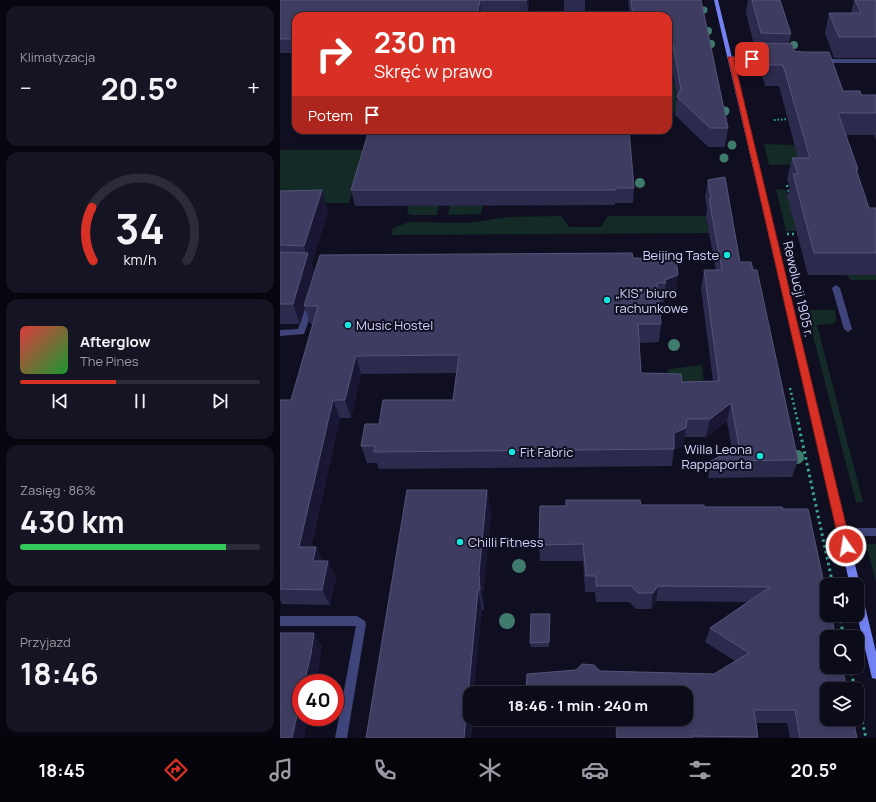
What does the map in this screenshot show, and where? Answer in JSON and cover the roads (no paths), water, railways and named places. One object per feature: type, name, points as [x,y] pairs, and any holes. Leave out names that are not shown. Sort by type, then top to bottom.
[{"type":"street","name":"Rewolucji 1905 r.","points":[[716,0],[853,578]]},
{"type":"street","points":[[864,622],[876,674]]},
{"type":"lane","points":[[731,58],[775,61]]},
{"type":"lane","points":[[817,61],[876,61]]},
{"type":"lane","points":[[836,288],[848,329]]},
{"type":"lane","points":[[280,334],[301,332],[312,299]]},
{"type":"lane","points":[[842,532],[876,532]]},
{"type":"lane","points":[[280,621],[357,621],[362,624],[342,738]]},
{"type":"place","name":"Beijing Taste","points":[[727,255]]},
{"type":"place","name":"„KIS” biuro rachunkowe","points":[[607,300]]},
{"type":"place","name":"Music Hostel","points":[[348,325]]},
{"type":"place","name":"Fit Fabric","points":[[512,452]]},
{"type":"place","name":"Willa Leona Rappaporta","points":[[760,456]]},
{"type":"place","name":"Chilli Fitness","points":[[460,542]]}]
